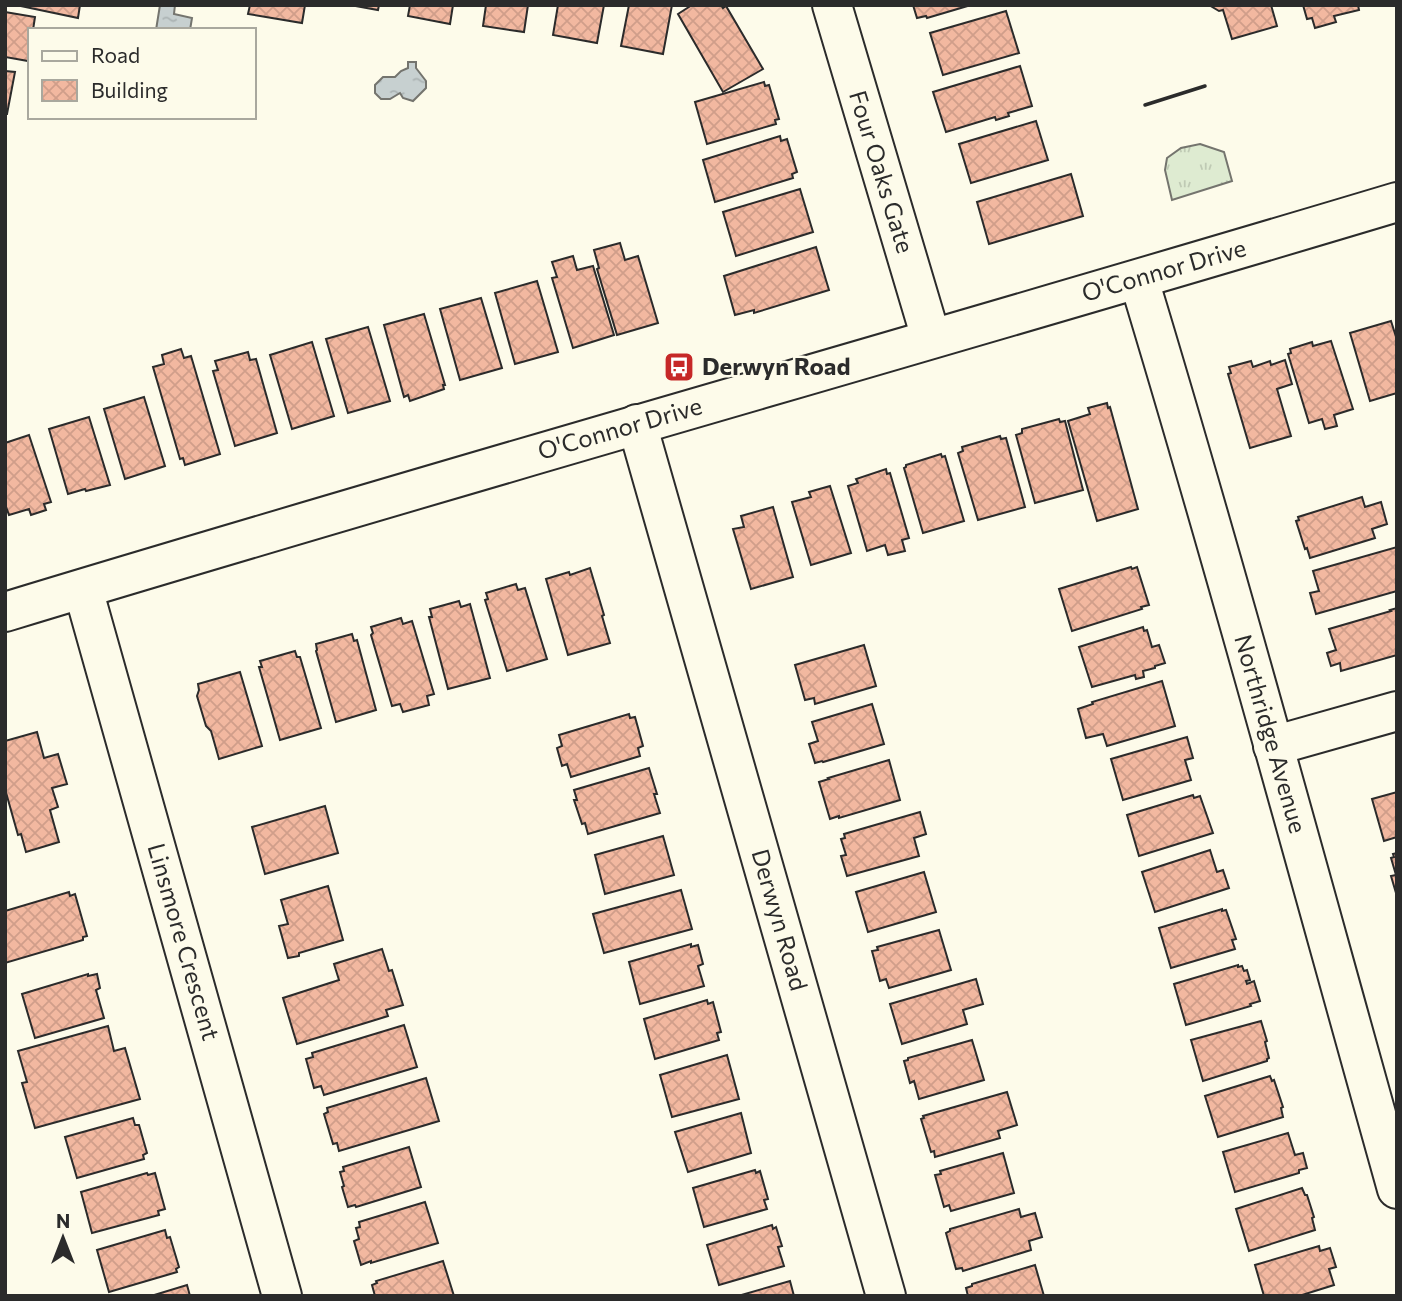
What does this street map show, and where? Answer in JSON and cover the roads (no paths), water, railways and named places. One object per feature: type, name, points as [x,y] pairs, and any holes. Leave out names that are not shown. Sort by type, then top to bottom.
[{"type":"street","name":"Four Oaks Gate","points":[[832,5],[931,338]]},
{"type":"street","name":"O'Connor Drive","points":[[5,612],[1397,202]]},
{"type":"street","name":"Northridge Avenue","points":[[1139,279],[1397,1189]]},
{"type":"street","name":"Derwyn Road","points":[[637,424],[886,1296]]},
{"type":"street","name":"Linsmore Crescent","points":[[83,589],[282,1296]]},
{"type":"street","points":[[1273,746],[1397,710]]},
{"type":"water","points":[[160,5],[175,5],[174,14],[192,18],[190,28],[156,28]]},
{"type":"water","points":[[408,62],[416,62],[416,68],[426,81],[426,88],[413,101],[403,98],[400,93],[390,99],[381,99],[375,93],[375,85],[383,77],[395,77],[408,68]]},
{"type":"place","name":"Derwyn Road","points":[[679,367]]}]
